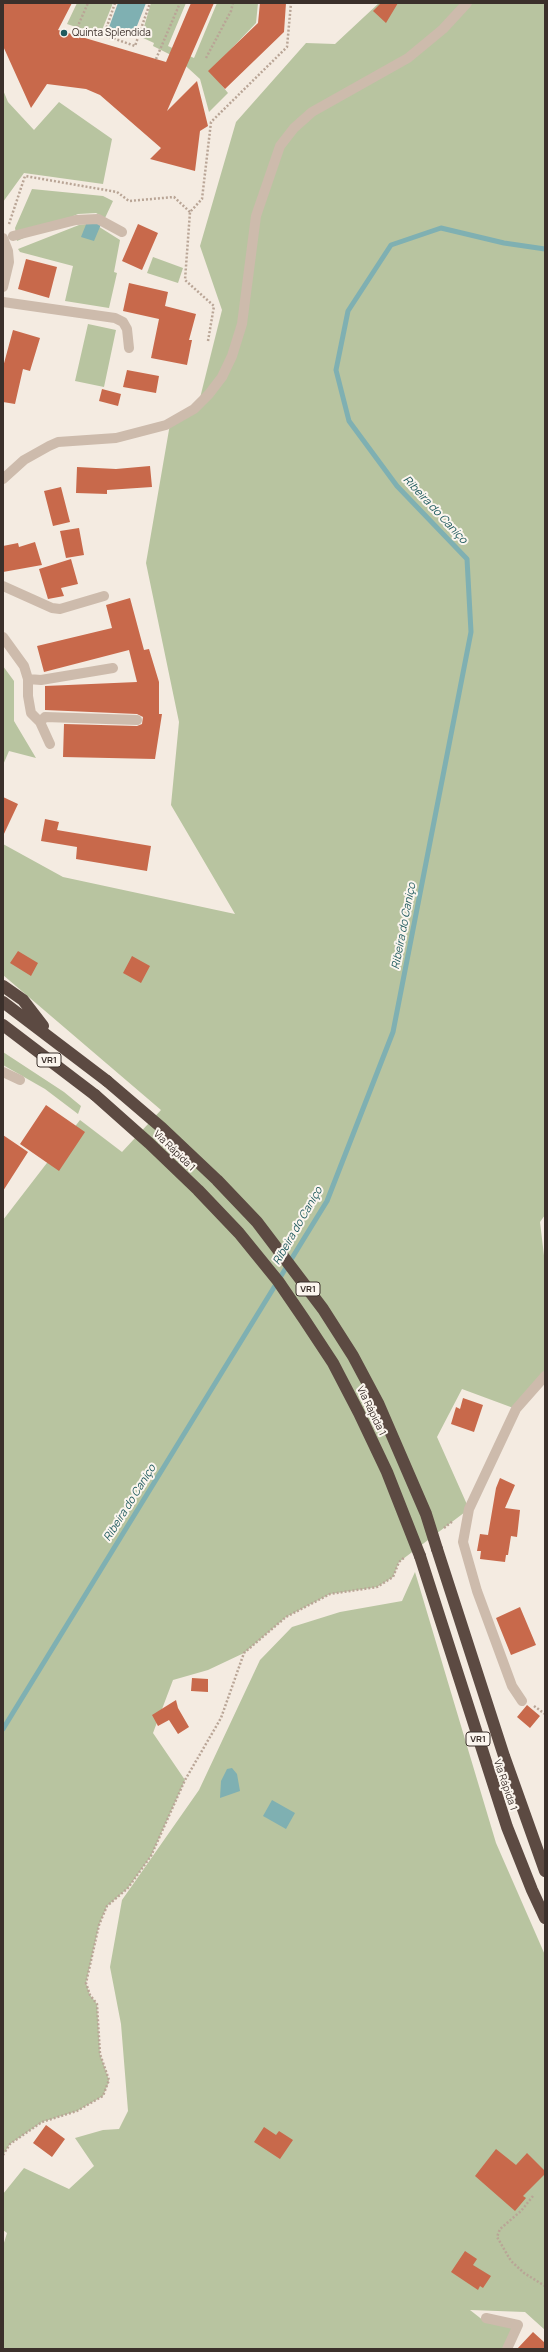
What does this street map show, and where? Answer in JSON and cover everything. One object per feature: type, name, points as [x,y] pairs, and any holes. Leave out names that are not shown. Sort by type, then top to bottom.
[{"type":"highway","points":[[3,986],[23,1000],[54,1039]]},
{"type":"highway","name":"Via Rápida 1","points":[[3,1002],[107,1080],[162,1128],[217,1180],[257,1222],[323,1309],[353,1356],[378,1403],[411,1478],[438,1549],[506,1763],[545,1871]]},
{"type":"highway","name":"Via Rápida 1","points":[[3,1025],[95,1095],[149,1143],[223,1217],[278,1281],[333,1363],[387,1472],[507,1827],[532,1890],[545,1918]]},
{"type":"street","points":[[3,479],[24,460],[58,442],[116,438],[166,425],[194,409],[209,394],[222,377],[232,356],[242,324],[256,216],[280,146],[294,128],[312,112],[408,58],[443,30],[467,3]]},
{"type":"street","points":[[3,287],[9,262],[8,234],[76,220],[98,219],[122,232]]},
{"type":"street","points":[[3,302],[115,318],[123,322],[127,329],[129,348]]},
{"type":"street","points":[[3,586],[46,606],[60,609],[104,596]]},
{"type":"street","points":[[3,637],[19,656],[28,679],[28,696],[31,713],[40,722],[50,744]]},
{"type":"street","points":[[28,679],[41,680],[113,668]]},
{"type":"street","points":[[40,722],[45,718],[138,720]]},
{"type":"street","points":[[3,1072],[20,1080]]},
{"type":"street","points":[[522,1701],[512,1686],[478,1591],[463,1542],[469,1509],[516,1409],[545,1376]]},
{"type":"street","points":[[486,2318],[518,2326],[507,2349]]},
{"type":"path","points":[[84,31],[76,28],[88,3]]},
{"type":"path","points":[[115,3],[104,35],[135,46],[150,3]]},
{"type":"path","points":[[156,59],[180,3]]},
{"type":"path","points":[[206,58],[231,11],[233,3]]},
{"type":"path","points":[[208,341],[214,306],[185,280],[190,212],[202,199],[211,122],[287,47],[291,3]]},
{"type":"path","points":[[8,234],[19,199],[24,176],[117,192],[129,201],[174,197],[190,212]]},
{"type":"path","points":[[440,1531],[469,1509]]},
{"type":"path","points":[[3,2155],[10,2144],[42,2122],[77,2111],[103,2096],[109,2080],[100,2054],[97,2004],[90,1995],[86,1983],[99,1926],[107,1906],[128,1888],[150,1856],[185,1780],[221,1718],[244,1653],[286,1617],[330,1594],[377,1587],[393,1576],[399,1562],[415,1555]]},
{"type":"path","points":[[533,2196],[517,2215],[500,2229],[497,2236],[511,2261],[524,2273],[545,2286]]},
{"type":"green space","points":[[77,3],[113,3],[100,35],[67,24]]},
{"type":"green space","points":[[151,3],[186,3],[168,46],[194,58],[217,3],[258,3],[256,23],[210,71],[228,93],[209,112],[200,79],[177,58],[153,46],[154,43],[141,37]]},
{"type":"green space","points":[[379,3],[545,3],[545,1215],[540,1222],[545,1264],[545,1379],[516,1409],[462,1389],[437,1437],[469,1509],[399,1562],[393,1577],[377,1587],[330,1594],[286,1617],[244,1653],[208,1670],[173,1680],[153,1733],[185,1780],[151,1856],[128,1888],[107,1906],[99,1925],[86,1983],[90,1995],[97,2004],[100,2054],[109,2080],[108,2084],[103,2096],[77,2111],[42,2122],[10,2144],[3,2155],[3,1220],[80,1120],[122,1152],[161,1110],[3,975],[3,844],[63,877],[235,914],[171,805],[179,722],[146,563],[170,424],[199,402],[222,310],[200,246],[236,122],[306,43],[335,44]]},
{"type":"green space","points":[[3,90],[8,102],[34,130],[59,102],[112,139],[103,184],[24,173],[3,202]]},
{"type":"green space","points":[[32,189],[103,196],[113,201],[105,218],[96,213],[78,214],[17,241],[15,228]]},
{"type":"green space","points":[[93,223],[120,240],[114,272],[117,273],[109,308],[65,301],[73,266],[20,252],[18,249],[79,225]]},
{"type":"green space","points":[[153,257],[183,268],[178,283],[147,273]]},
{"type":"green space","points":[[88,324],[116,330],[104,387],[75,381]]},
{"type":"green space","points":[[3,666],[14,681],[14,721],[36,758],[9,751],[3,765]]},
{"type":"green space","points":[[3,1052],[64,1092],[81,1106],[78,1114],[45,1089],[3,1065]]},
{"type":"green space","points":[[415,1572],[496,1843],[545,1955],[545,2330],[525,2312],[470,2310],[484,2321],[514,2327],[504,2349],[3,2349],[3,2246],[7,2233],[3,2230],[3,2194],[24,2168],[69,2189],[94,2166],[75,2138],[103,2130],[119,2129],[128,2111],[121,2024],[110,1967],[122,1900],[199,1790],[260,1660],[292,1627],[340,1612],[402,1601]]},
{"type":"water","points":[[118,3],[146,3],[133,36],[109,27]]},
{"type":"water","points":[[89,217],[102,222],[94,241],[81,237]]},
{"type":"water","points":[[232,1768],[237,1774],[240,1791],[220,1798],[221,1781],[227,1769]]},
{"type":"water","points":[[272,1800],[295,1813],[286,1829],[263,1816]]},
{"type":"building","points":[[3,3],[72,3],[58,30],[166,62],[191,3],[214,3],[167,111],[197,81],[208,126],[200,131],[195,171],[150,159],[161,148],[100,95],[86,89],[47,84],[31,108],[3,46]]},
{"type":"building","points":[[260,3],[286,3],[284,32],[225,89],[208,71],[258,23]]},
{"type":"building","points":[[381,3],[398,3],[386,23],[373,11]]},
{"type":"building","points":[[138,224],[158,233],[142,270],[122,261]]},
{"type":"building","points":[[26,259],[57,267],[49,298],[18,289]]},
{"type":"building","points":[[129,283],[168,292],[165,306],[196,314],[189,340],[192,340],[187,365],[151,358],[159,319],[123,311]]},
{"type":"building","points":[[13,330],[40,338],[30,371],[23,369],[15,404],[3,402],[3,367]]},
{"type":"building","points":[[127,370],[159,376],[156,393],[123,387]]},
{"type":"building","points":[[102,389],[121,394],[118,406],[99,401]]},
{"type":"building","points":[[150,466],[152,487],[107,490],[107,494],[76,493],[77,467],[116,469]]},
{"type":"building","points":[[61,487],[70,522],[53,526],[44,491]]},
{"type":"building","points":[[79,528],[84,555],[66,558],[60,531]]},
{"type":"building","points":[[35,542],[42,565],[3,572],[3,546],[18,543],[19,547]]},
{"type":"building","points":[[71,559],[78,584],[61,588],[64,596],[48,599],[39,569]]},
{"type":"building","points":[[130,598],[144,650],[149,649],[159,682],[159,714],[162,714],[155,759],[63,757],[64,724],[137,726],[142,724],[143,717],[137,714],[45,710],[45,686],[137,682],[129,650],[44,672],[37,646],[112,628],[106,605]]},
{"type":"building","points":[[3,797],[18,804],[3,836]]},
{"type":"building","points":[[45,819],[59,822],[57,830],[151,846],[147,871],[76,859],[77,847],[41,841]]},
{"type":"building","points":[[18,951],[38,963],[31,976],[10,963]]},
{"type":"building","points":[[132,956],[150,966],[141,983],[123,973]]},
{"type":"building","points":[[46,1105],[85,1132],[59,1171],[20,1144]]},
{"type":"building","points":[[3,1135],[28,1152],[3,1191]]},
{"type":"building","points":[[463,1398],[483,1405],[474,1432],[451,1424],[456,1407],[460,1409]]},
{"type":"building","points":[[500,1478],[515,1485],[505,1508],[520,1510],[517,1537],[511,1536],[508,1555],[506,1555],[505,1562],[480,1559],[481,1551],[477,1551],[480,1534],[488,1535],[496,1488]]},
{"type":"building","points":[[520,1607],[536,1645],[511,1655],[496,1618]]},
{"type":"building","points":[[192,1678],[208,1679],[208,1692],[191,1691]]},
{"type":"building","points":[[176,1700],[178,1708],[189,1727],[178,1734],[169,1720],[158,1726],[152,1715]]},
{"type":"building","points":[[527,1705],[540,1716],[530,1728],[517,1717]]},
{"type":"building","points":[[46,2125],[65,2139],[52,2157],[33,2143]]},
{"type":"building","points":[[264,2127],[276,2135],[279,2131],[293,2140],[280,2159],[254,2142]]},
{"type":"building","points":[[496,2149],[516,2165],[527,2153],[545,2171],[545,2174],[523,2196],[526,2198],[515,2211],[475,2176]]},
{"type":"building","points":[[465,2251],[477,2259],[473,2265],[491,2276],[483,2288],[480,2286],[478,2290],[451,2272]]},
{"type":"building","points":[[533,2332],[545,2343],[545,2349],[517,2349]]},
{"type":"waterway","name":"Ribeira do Caniço","points":[[3,1729],[327,1201],[393,1032],[471,632],[467,559],[397,486],[349,421],[336,370],[348,311],[391,245],[441,228],[504,243],[545,249]]},
{"type":"place","name":"Quinta Splendida","points":[[64,33]]}]
